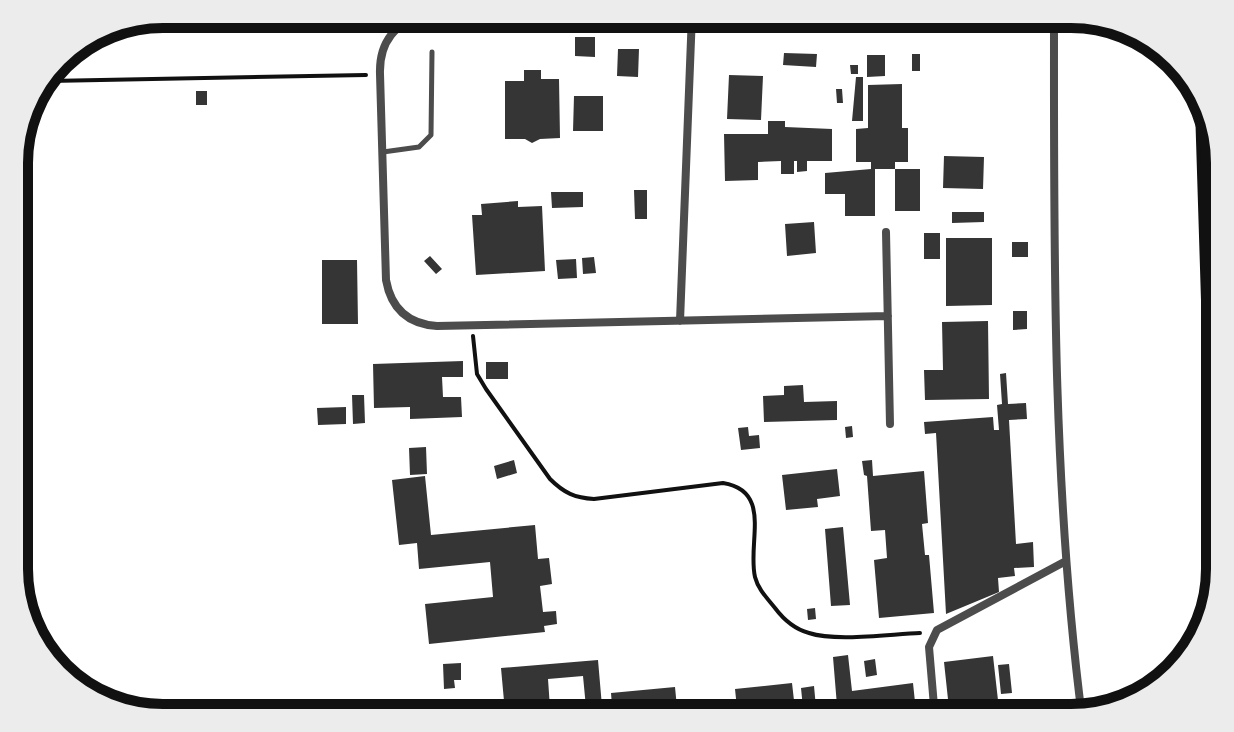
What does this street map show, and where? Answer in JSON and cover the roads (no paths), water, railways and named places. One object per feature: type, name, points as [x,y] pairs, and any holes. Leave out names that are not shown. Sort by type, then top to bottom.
[{"type":"highway","points":[[1205,150],[1206,172]]},
{"type":"street","points":[[397,28],[381,52],[380,74],[386,280],[394,304],[402,314],[424,326],[473,327],[888,316]]},
{"type":"street","points":[[680,321],[691,28]]},
{"type":"street","points":[[1054,28],[1054,319],[1058,434],[1066,561],[1081,704]]},
{"type":"street","points":[[886,232],[890,424]]},
{"type":"street","points":[[934,704],[929,647],[935,633],[1066,561]]},
{"type":"lane","points":[[382,152],[419,147],[431,135],[432,52]]}]
